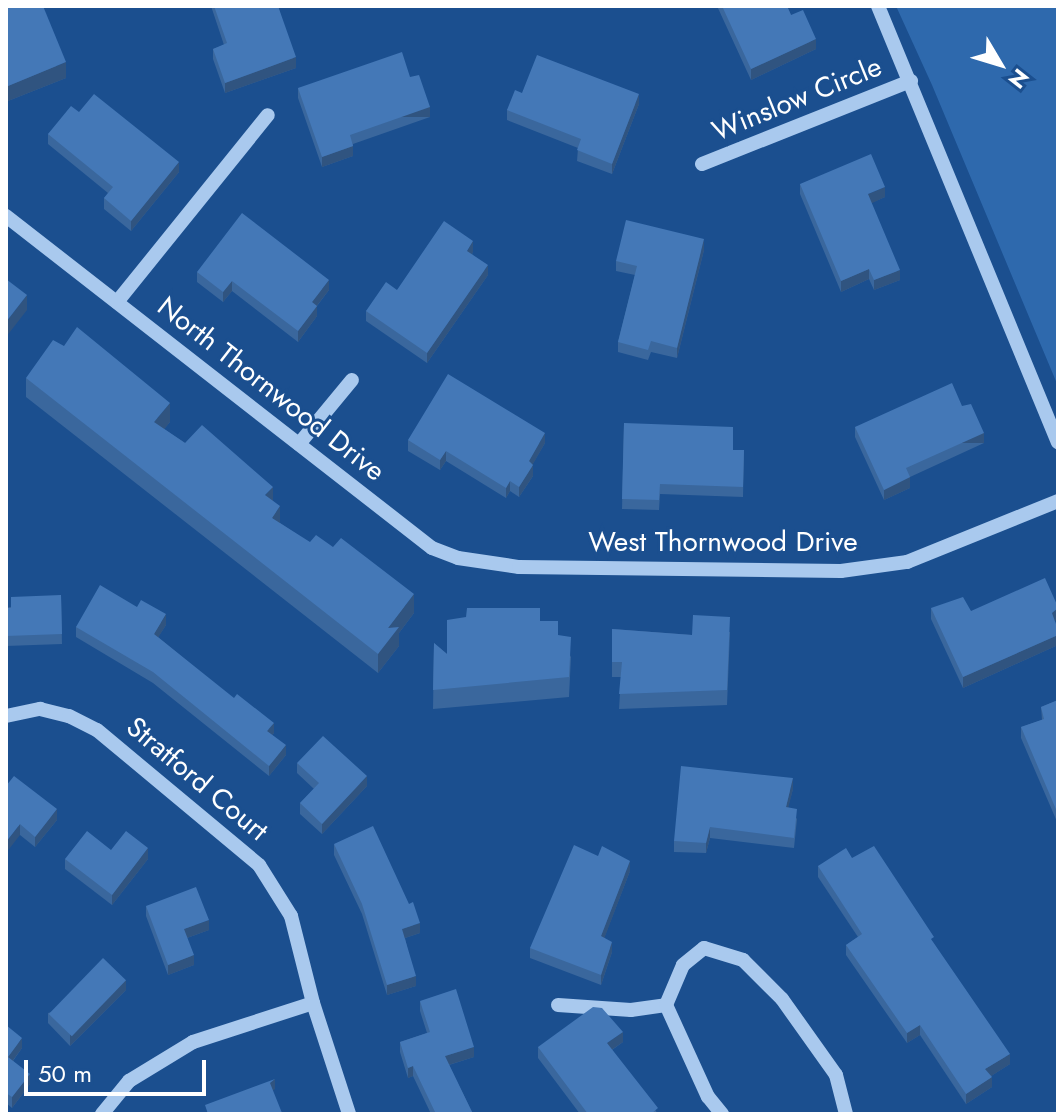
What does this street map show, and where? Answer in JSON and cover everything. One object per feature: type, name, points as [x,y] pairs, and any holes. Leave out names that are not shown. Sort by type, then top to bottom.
[{"type":"street","points":[[878,6],[911,81],[936,153],[1058,442]]},
{"type":"street","name":"Winslow Circle","points":[[702,164],[911,81]]},
{"type":"street","points":[[117,302],[268,115]]},
{"type":"street","name":"North Thornwood Drive","points":[[6,216],[432,548],[458,558],[519,567]]},
{"type":"street","points":[[299,444],[352,380]]},
{"type":"street","name":"West Thornwood Drive","points":[[519,567],[841,571],[907,562],[1058,501]]},
{"type":"street","name":"Stratford Court","points":[[6,716],[40,709],[69,716],[97,730],[259,865],[291,916],[313,1003],[349,1114]]},
{"type":"street","points":[[722,1114],[708,1097],[681,1044],[666,1005],[683,965],[704,948],[743,960],[782,999],[836,1075],[846,1114]]},
{"type":"street","points":[[102,1114],[129,1081],[193,1042],[313,1003]]},
{"type":"street","points":[[558,1005],[631,1010],[666,1005]]},
{"type":"shaded area","points":[[896,6],[1058,6],[1058,386],[932,85]]},
{"type":"building","points":[[6,6],[43,6],[66,62],[8,86]]},
{"type":"building","points":[[214,6],[278,6],[296,57],[225,83],[213,49],[227,43]]},
{"type":"building","points":[[722,6],[787,6],[791,15],[803,10],[816,39],[751,69]]},
{"type":"building","points":[[402,52],[410,77],[419,75],[430,107],[350,135],[353,146],[322,157],[298,88]]},
{"type":"building","points":[[537,55],[639,94],[612,164],[577,150],[581,139],[507,110],[515,90],[522,93]]},
{"type":"building","points":[[94,94],[179,162],[131,221],[104,198],[113,187],[48,134],[71,106],[79,112]]},
{"type":"building","points":[[871,154],[885,187],[868,194],[900,270],[874,280],[869,269],[841,281],[800,184]]},
{"type":"building","points":[[242,213],[329,280],[312,302],[317,306],[298,331],[232,281],[223,292],[197,272]]},
{"type":"building","points":[[626,220],[704,239],[677,348],[651,341],[648,350],[618,342],[637,266],[616,261]]},
{"type":"building","points":[[444,221],[473,241],[467,251],[488,265],[427,353],[366,311],[386,282],[397,290]]},
{"type":"building","points":[[6,279],[27,295],[6,322]]},
{"type":"building","points":[[77,327],[170,403],[154,422],[185,443],[202,425],[273,487],[265,495],[280,506],[272,518],[310,542],[316,535],[333,547],[341,538],[414,594],[388,628],[399,627],[378,654],[26,378],[53,340],[64,346]]},
{"type":"building","points":[[448,374],[545,433],[529,461],[533,465],[519,487],[510,481],[506,488],[446,451],[440,460],[408,440]]},
{"type":"building","points":[[952,383],[962,406],[971,404],[984,433],[906,468],[910,477],[884,490],[855,427]]},
{"type":"building","points":[[624,423],[733,427],[733,450],[744,450],[743,487],[660,484],[659,500],[622,499]]},
{"type":"building","points":[[1045,578],[1058,607],[1052,613],[1058,635],[963,677],[931,608],[963,597],[971,611]]},
{"type":"building","points":[[100,585],[137,607],[141,600],[166,614],[154,634],[234,698],[237,694],[274,723],[267,731],[286,745],[269,766],[153,672],[76,627]]},
{"type":"building","points":[[61,595],[62,634],[6,636],[6,608],[11,608],[11,597]]},
{"type":"building","points":[[467,608],[540,608],[540,621],[558,621],[558,635],[571,637],[569,677],[433,690],[434,643],[447,654],[447,620],[466,617]]},
{"type":"building","points":[[693,615],[730,617],[727,690],[619,694],[622,662],[612,662],[612,629],[692,635]]},
{"type":"building","points":[[1058,700],[1058,814],[1021,727],[1044,719],[1041,707]]},
{"type":"building","points":[[323,736],[367,776],[322,824],[300,803],[319,783],[297,763]]},
{"type":"building","points":[[681,766],[793,778],[786,807],[797,809],[794,838],[710,827],[706,843],[674,841]]},
{"type":"building","points":[[14,776],[57,809],[35,837],[20,824],[6,842],[6,786]]},
{"type":"building","points":[[373,826],[409,904],[413,902],[420,923],[402,929],[416,976],[387,985],[362,904],[334,844]]},
{"type":"building","points":[[87,831],[111,850],[126,831],[148,848],[112,895],[65,859]]},
{"type":"building","points":[[574,845],[598,856],[602,846],[630,861],[601,936],[612,942],[601,975],[530,948]]},
{"type":"building","points":[[874,846],[934,937],[931,939],[1010,1054],[985,1069],[992,1077],[966,1094],[920,1025],[907,1033],[846,945],[862,934],[818,866],[846,848],[852,858]]},
{"type":"building","points":[[196,887],[209,920],[184,929],[194,955],[168,965],[146,906]]},
{"type":"building","points":[[103,958],[126,980],[72,1036],[49,1014]]},
{"type":"building","points":[[456,989],[474,1047],[445,1056],[473,1114],[436,1114],[413,1066],[408,1068],[400,1042],[430,1032],[420,1001]]},
{"type":"building","points":[[593,1007],[602,1008],[623,1032],[607,1043],[658,1108],[651,1114],[588,1114],[538,1047]]},
{"type":"building","points":[[6,1025],[22,1038],[8,1057],[30,1074],[12,1097],[6,1093]]},
{"type":"building","points":[[275,1079],[270,1083],[282,1113],[208,1114],[205,1105]]}]
